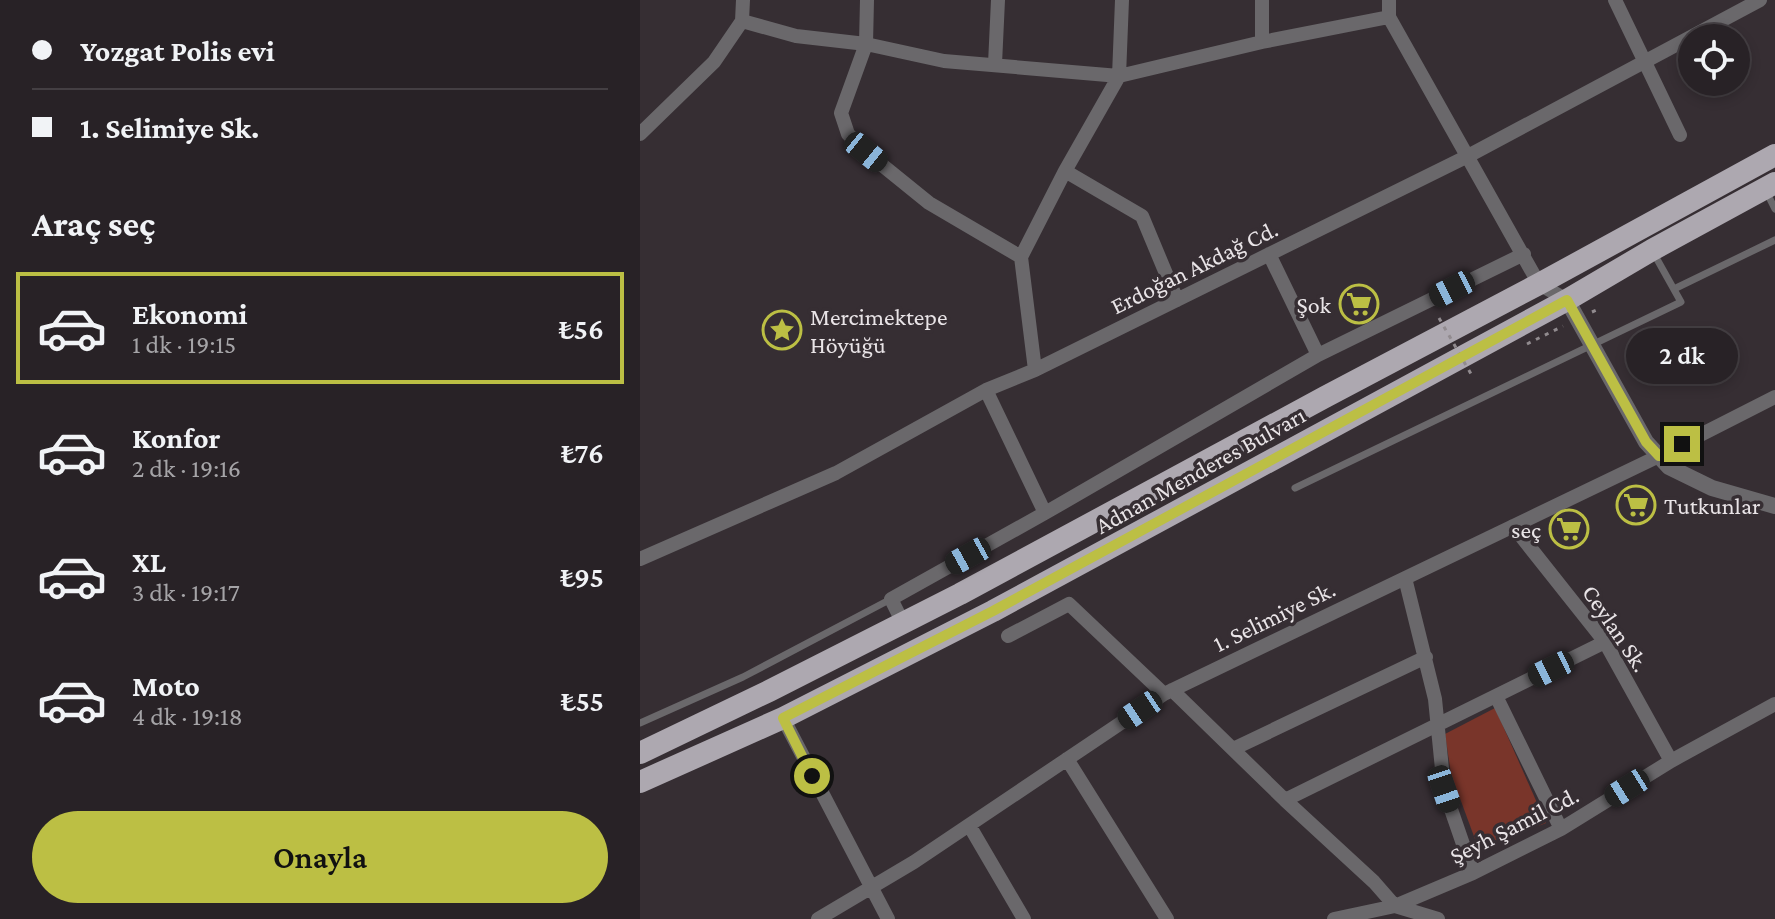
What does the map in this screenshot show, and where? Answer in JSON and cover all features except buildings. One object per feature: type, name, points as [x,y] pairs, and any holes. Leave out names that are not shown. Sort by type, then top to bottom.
[{"type":"highway","name":"Adnan Menderes Bulvarı","points":[[640,753],[960,594],[1775,155]]},
{"type":"highway","name":"Adnan Menderes Bulvarı","points":[[640,782],[783,718],[993,611],[1572,310],[1652,250],[1772,194]]},
{"type":"street","points":[[640,134],[714,62],[742,21],[743,0]]},
{"type":"street","points":[[867,0],[866,44],[841,113],[848,134],[929,203],[1021,257]]},
{"type":"street","points":[[995,64],[998,0]]},
{"type":"street","points":[[1035,370],[1021,257],[1119,76],[1122,0]]},
{"type":"street","points":[[1262,0],[1262,42]]},
{"type":"street","points":[[1389,0],[1389,17],[1539,284],[1572,310],[1646,442],[1669,467],[1712,488],[1775,506]]},
{"type":"street","points":[[1615,0],[1680,135]]},
{"type":"street","name":"Erdoğan Akdağ Cd.","points":[[640,559],[836,473],[986,390],[1035,370],[1468,156],[1755,1]]},
{"type":"street","points":[[742,21],[796,36],[866,44],[944,61],[1119,76],[1262,42],[1389,17]]},
{"type":"street","points":[[1065,171],[1142,216],[1177,300]]},
{"type":"street","points":[[1269,254],[1318,355]]},
{"type":"street","points":[[903,623],[891,599],[1318,355],[1524,254]]},
{"type":"street","points":[[986,390],[1045,513]]},
{"type":"street","name":"1. Selimiye Sk.","points":[[818,919],[914,862],[1168,692],[1775,397]]},
{"type":"street","name":"Ceylan Sk.","points":[[1513,526],[1605,642],[1671,761]]},
{"type":"street","points":[[1405,578],[1435,699],[1444,789],[1473,873]]},
{"type":"street","points":[[1008,636],[1069,604],[1233,749],[1374,882],[1395,906],[1438,919]]},
{"type":"street","points":[[1285,800],[1605,642]]},
{"type":"street","points":[[1233,749],[1426,657]]},
{"type":"street","points":[[1496,696],[1561,829]]},
{"type":"street","name":"Şeyh Şamil Cd.","points":[[1334,919],[1395,906],[1473,873],[1561,829],[1671,761],[1775,704]]},
{"type":"street","points":[[783,718],[888,919]]},
{"type":"street","points":[[1067,759],[1167,919]]},
{"type":"street","points":[[969,825],[1024,919]]},
{"type":"lane","points":[[1674,289],[1775,240]]},
{"type":"lane","points":[[1295,488],[1681,302],[1652,250]]},
{"type":"lane","points":[[640,723],[743,677],[891,599]]},
{"type":"path","points":[[1523,346],[1572,310],[1599,309]]},
{"type":"path","points":[[1439,318],[1471,374]]},
{"type":"shaded area","points":[[1495,708],[1546,823],[1479,850],[1451,774],[1445,734]]},
{"type":"place","name":"Şok","points":[[1359,304]]},
{"type":"place","name":"Mercimektepe Höyüğü","points":[[782,330]]},
{"type":"place","name":"Tutkunlar","points":[[1636,505]]},
{"type":"place","name":"seç","points":[[1569,529]]},
{"type":"route","points":[[812,776],[783,718],[993,611],[1567,300],[1646,442],[1659,456],[1682,444]]}]
